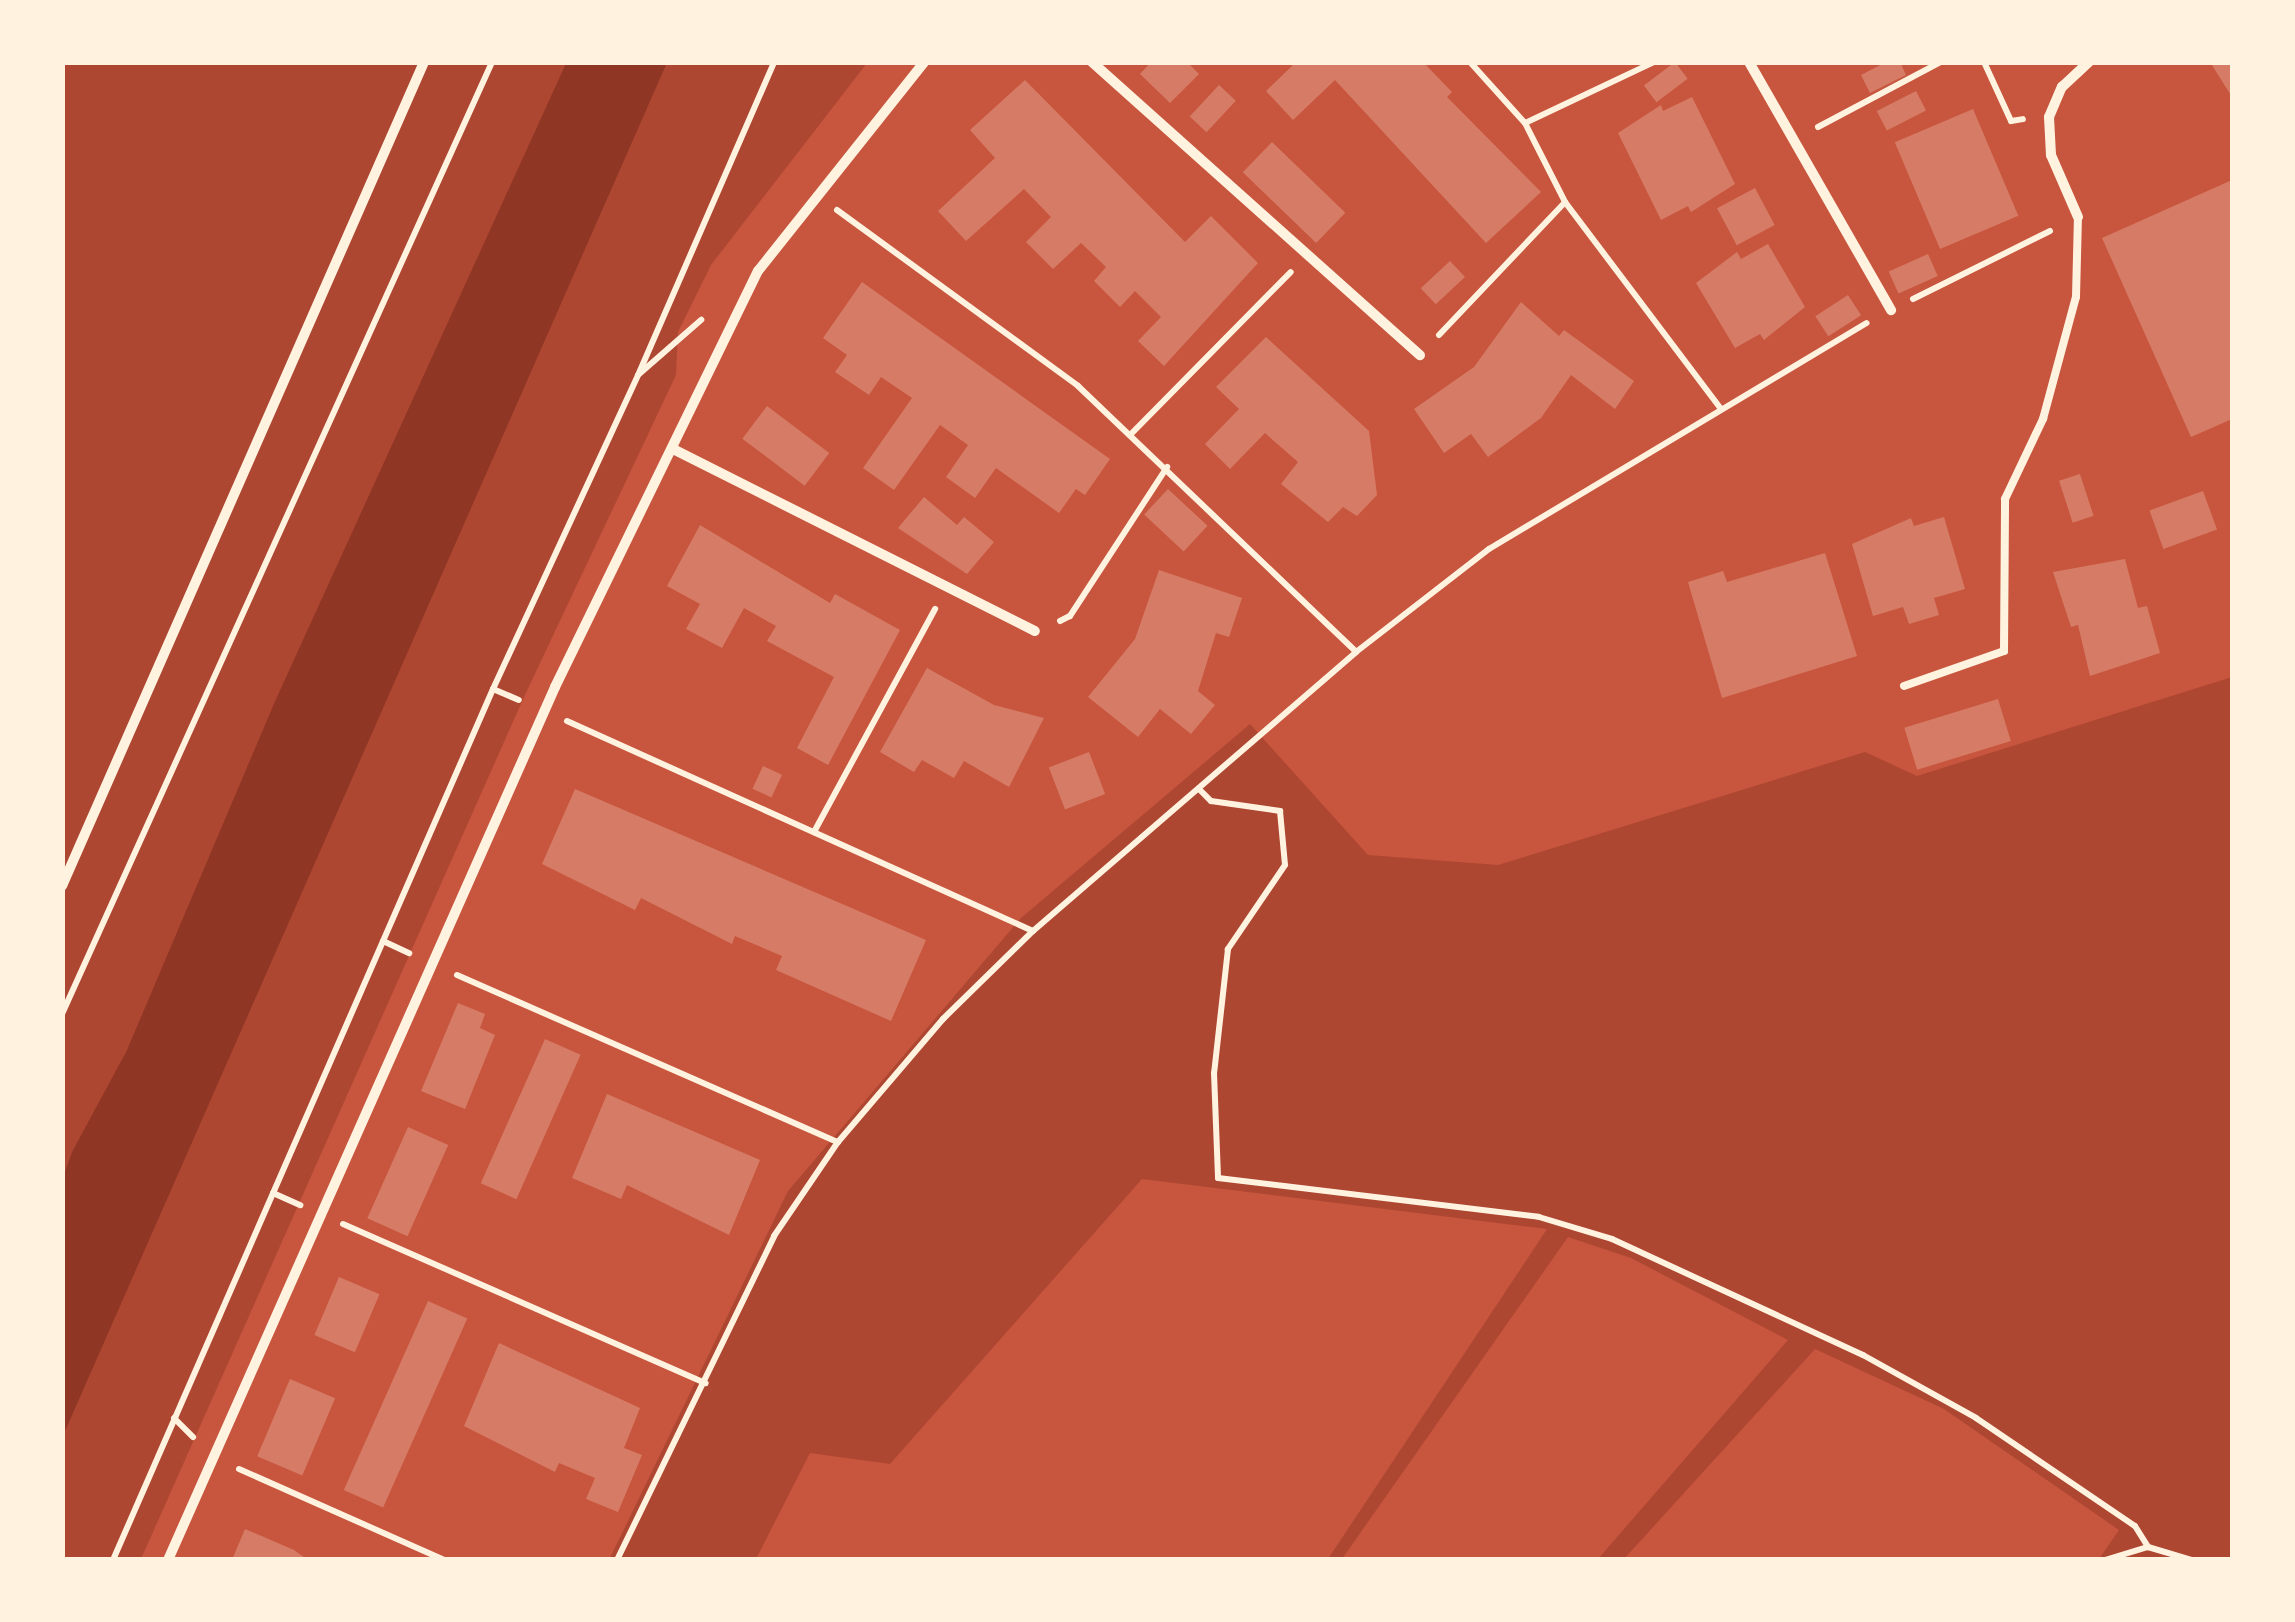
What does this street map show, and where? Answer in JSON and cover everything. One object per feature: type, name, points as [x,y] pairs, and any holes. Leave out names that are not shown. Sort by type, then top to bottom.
[{"type":"street","points":[[62,886],[424,62]]},
{"type":"street","points":[[168,1560],[324,1215],[544,710],[758,271],[924,62]]},
{"type":"street","points":[[1092,62],[1420,355]]},
{"type":"street","points":[[1749,62],[1891,310]]},
{"type":"street","points":[[2078,217],[2051,154],[2049,117],[2062,88],[2088,62]]},
{"type":"street","points":[[673,449],[1036,631]]},
{"type":"lane","points":[[1904,686],[2004,651],[2005,499],[2043,419],[2072,314],[2078,217]]},
{"type":"path","points":[[62,1014],[492,62]]},
{"type":"path","points":[[113,1560],[493,688],[638,375],[774,62]]},
{"type":"path","points":[[1470,62],[1526,123],[1566,202],[1720,408]]},
{"type":"path","points":[[1526,123],[1654,62]]},
{"type":"path","points":[[1794,139],[1940,62]]},
{"type":"path","points":[[1984,62],[2011,120],[2049,117]]},
{"type":"path","points":[[816,194],[1132,433],[1356,652]]},
{"type":"path","points":[[1420,355],[1566,202]]},
{"type":"path","points":[[618,1560],[774,1236],[838,1142],[942,1019],[1034,932],[1356,652],[1488,549],[1891,310],[2078,217]]},
{"type":"path","points":[[1132,433],[1306,257]]},
{"type":"path","points":[[638,375],[713,310]]},
{"type":"path","points":[[1036,631],[1070,616],[1167,468]]},
{"type":"path","points":[[814,832],[948,586]]},
{"type":"path","points":[[493,688],[1034,932]]},
{"type":"path","points":[[1199,789],[1211,802],[1280,811],[1285,865],[1228,950],[1214,1073],[1218,1178],[1538,1218],[1612,1239],[1864,1355],[1976,1418],[2134,1526],[2148,1547]]},
{"type":"path","points":[[383,941],[838,1142]]},
{"type":"path","points":[[273,1193],[706,1383]]},
{"type":"path","points":[[213,1458],[444,1560]]},
{"type":"path","points":[[2105,1560],[2148,1547],[2192,1560]]},
{"type":"shaded area","points":[[63,63],[566,63],[275,701],[126,1052],[63,1180]]},
{"type":"shaded area","points":[[566,63],[667,63],[63,1436],[62,1180],[72,1152],[126,1052],[275,701]]},
{"type":"shaded area","points":[[667,63],[867,63],[711,265],[678,332],[676,375],[524,697],[141,1559],[63,1560],[63,1436]]},
{"type":"shaded area","points":[[2232,677],[2232,1559],[2099,1559],[2119,1530],[1944,1409],[1815,1349],[1624,1559],[1598,1559],[1788,1340],[1631,1258],[1568,1237],[1342,1559],[1328,1559],[1547,1229],[1142,1179],[890,1464],[810,1453],[756,1559],[609,1560],[788,1191],[1021,918],[1250,724],[1368,855],[1498,865],[1865,752],[1917,776]]},
{"type":"building","points":[[1151,62],[1187,62],[1199,74],[1170,103],[1140,74]]},
{"type":"building","points":[[1296,62],[1423,62],[1452,92],[1447,97],[1541,192],[1486,243],[1335,80],[1293,120],[1266,91]]},
{"type":"building","points":[[1675,62],[1688,79],[1656,102],[1644,85]]},
{"type":"building","points":[[1886,62],[1900,62],[1906,75],[1870,93],[1861,75]]},
{"type":"building","points":[[2210,62],[2232,62],[2232,97]]},
{"type":"building","points":[[1025,80],[1185,242],[1211,216],[1258,263],[1164,366],[1138,341],[1161,317],[1135,291],[1120,307],[1094,281],[1106,267],[1081,243],[1053,269],[1026,242],[1051,217],[1024,189],[966,241],[938,211],[995,158],[970,130]]},
{"type":"building","points":[[1219,85],[1236,101],[1206,132],[1190,116]]},
{"type":"building","points":[[1916,91],[1926,111],[1887,131],[1877,111]]},
{"type":"building","points":[[1692,97],[1735,184],[1691,212],[1688,206],[1661,220],[1618,133],[1661,105],[1663,111]]},
{"type":"building","points":[[1973,109],[2018,216],[1940,249],[1895,142]]},
{"type":"building","points":[[1272,142],[1345,213],[1316,243],[1243,172]]},
{"type":"building","points":[[2232,180],[2232,419],[2191,437],[2102,238]]},
{"type":"building","points":[[1755,188],[1775,225],[1737,245],[1717,208]]},
{"type":"building","points":[[1768,244],[1805,307],[1764,340],[1760,334],[1735,348],[1696,283],[1737,252],[1741,259]]},
{"type":"building","points":[[1928,254],[1938,276],[1898,293],[1889,271]]},
{"type":"building","points":[[1450,261],[1465,277],[1436,304],[1421,288]]},
{"type":"building","points":[[862,282],[1110,459],[1085,495],[1076,489],[1059,513],[996,468],[975,498],[946,477],[968,445],[940,425],[894,490],[863,468],[912,398],[881,377],[869,395],[835,372],[847,355],[823,338]]},
{"type":"building","points":[[1848,295],[1861,315],[1828,336],[1815,316]]},
{"type":"building","points":[[1521,302],[1559,336],[1564,330],[1634,381],[1615,409],[1571,375],[1541,418],[1488,457],[1471,434],[1444,453],[1414,409],[1474,367]]},
{"type":"building","points":[[1266,337],[1369,431],[1377,495],[1357,516],[1343,507],[1328,522],[1281,484],[1298,462],[1265,433],[1230,469],[1205,444],[1239,409],[1216,387]]},
{"type":"building","points":[[767,406],[829,453],[805,486],[742,439]]},
{"type":"building","points":[[2080,474],[2094,516],[2073,523],[2059,481]]},
{"type":"building","points":[[1168,489],[1207,526],[1184,551],[1144,515]]},
{"type":"building","points":[[2203,491],[2217,530],[2163,549],[2149,510]]},
{"type":"building","points":[[924,497],[957,525],[964,517],[994,542],[967,574],[898,528]]},
{"type":"building","points":[[1944,517],[1965,589],[1934,598],[1939,615],[1909,624],[1903,607],[1873,616],[1852,544],[1911,518],[1914,526]]},
{"type":"building","points":[[700,525],[830,603],[835,594],[900,630],[828,765],[797,748],[834,677],[767,641],[776,626],[744,608],[722,648],[686,629],[700,604],[667,586]]},
{"type":"building","points":[[1825,553],[1857,656],[1722,698],[1688,582],[1723,571],[1727,582]]},
{"type":"building","points":[[2125,559],[2138,608],[2147,606],[2160,653],[2090,676],[2078,625],[2071,627],[2053,572]]},
{"type":"building","points":[[1159,570],[1242,598],[1229,637],[1216,633],[1198,691],[1215,705],[1191,734],[1160,709],[1138,737],[1088,697],[1135,639]]},
{"type":"building","points":[[927,668],[994,705],[1044,718],[1009,787],[964,761],[954,778],[922,760],[914,772],[880,752]]},
{"type":"building","points":[[1998,699],[2011,741],[1917,770],[1904,728]]},
{"type":"building","points":[[1089,752],[1105,794],[1065,809],[1049,767]]},
{"type":"building","points":[[763,766],[782,775],[771,798],[752,789]]},
{"type":"building","points":[[575,789],[926,940],[891,1021],[776,970],[782,956],[735,936],[732,944],[641,898],[635,910],[542,864]]},
{"type":"building","points":[[458,1003],[485,1014],[480,1028],[495,1035],[465,1109],[421,1091]]},
{"type":"building","points":[[545,1039],[581,1055],[516,1199],[481,1183]]},
{"type":"building","points":[[607,1094],[760,1160],[729,1235],[627,1185],[621,1199],[572,1178]]},
{"type":"building","points":[[408,1127],[448,1145],[408,1236],[367,1218]]},
{"type":"building","points":[[339,1277],[380,1294],[355,1352],[314,1335]]},
{"type":"building","points":[[428,1301],[467,1318],[383,1508],[344,1490]]},
{"type":"building","points":[[499,1343],[640,1408],[624,1448],[642,1455],[618,1512],[586,1499],[595,1478],[559,1463],[555,1472],[464,1426]]},
{"type":"building","points":[[290,1379],[335,1398],[302,1475],[257,1456]]},
{"type":"building","points":[[245,1529],[294,1550],[308,1560],[232,1560]]}]
